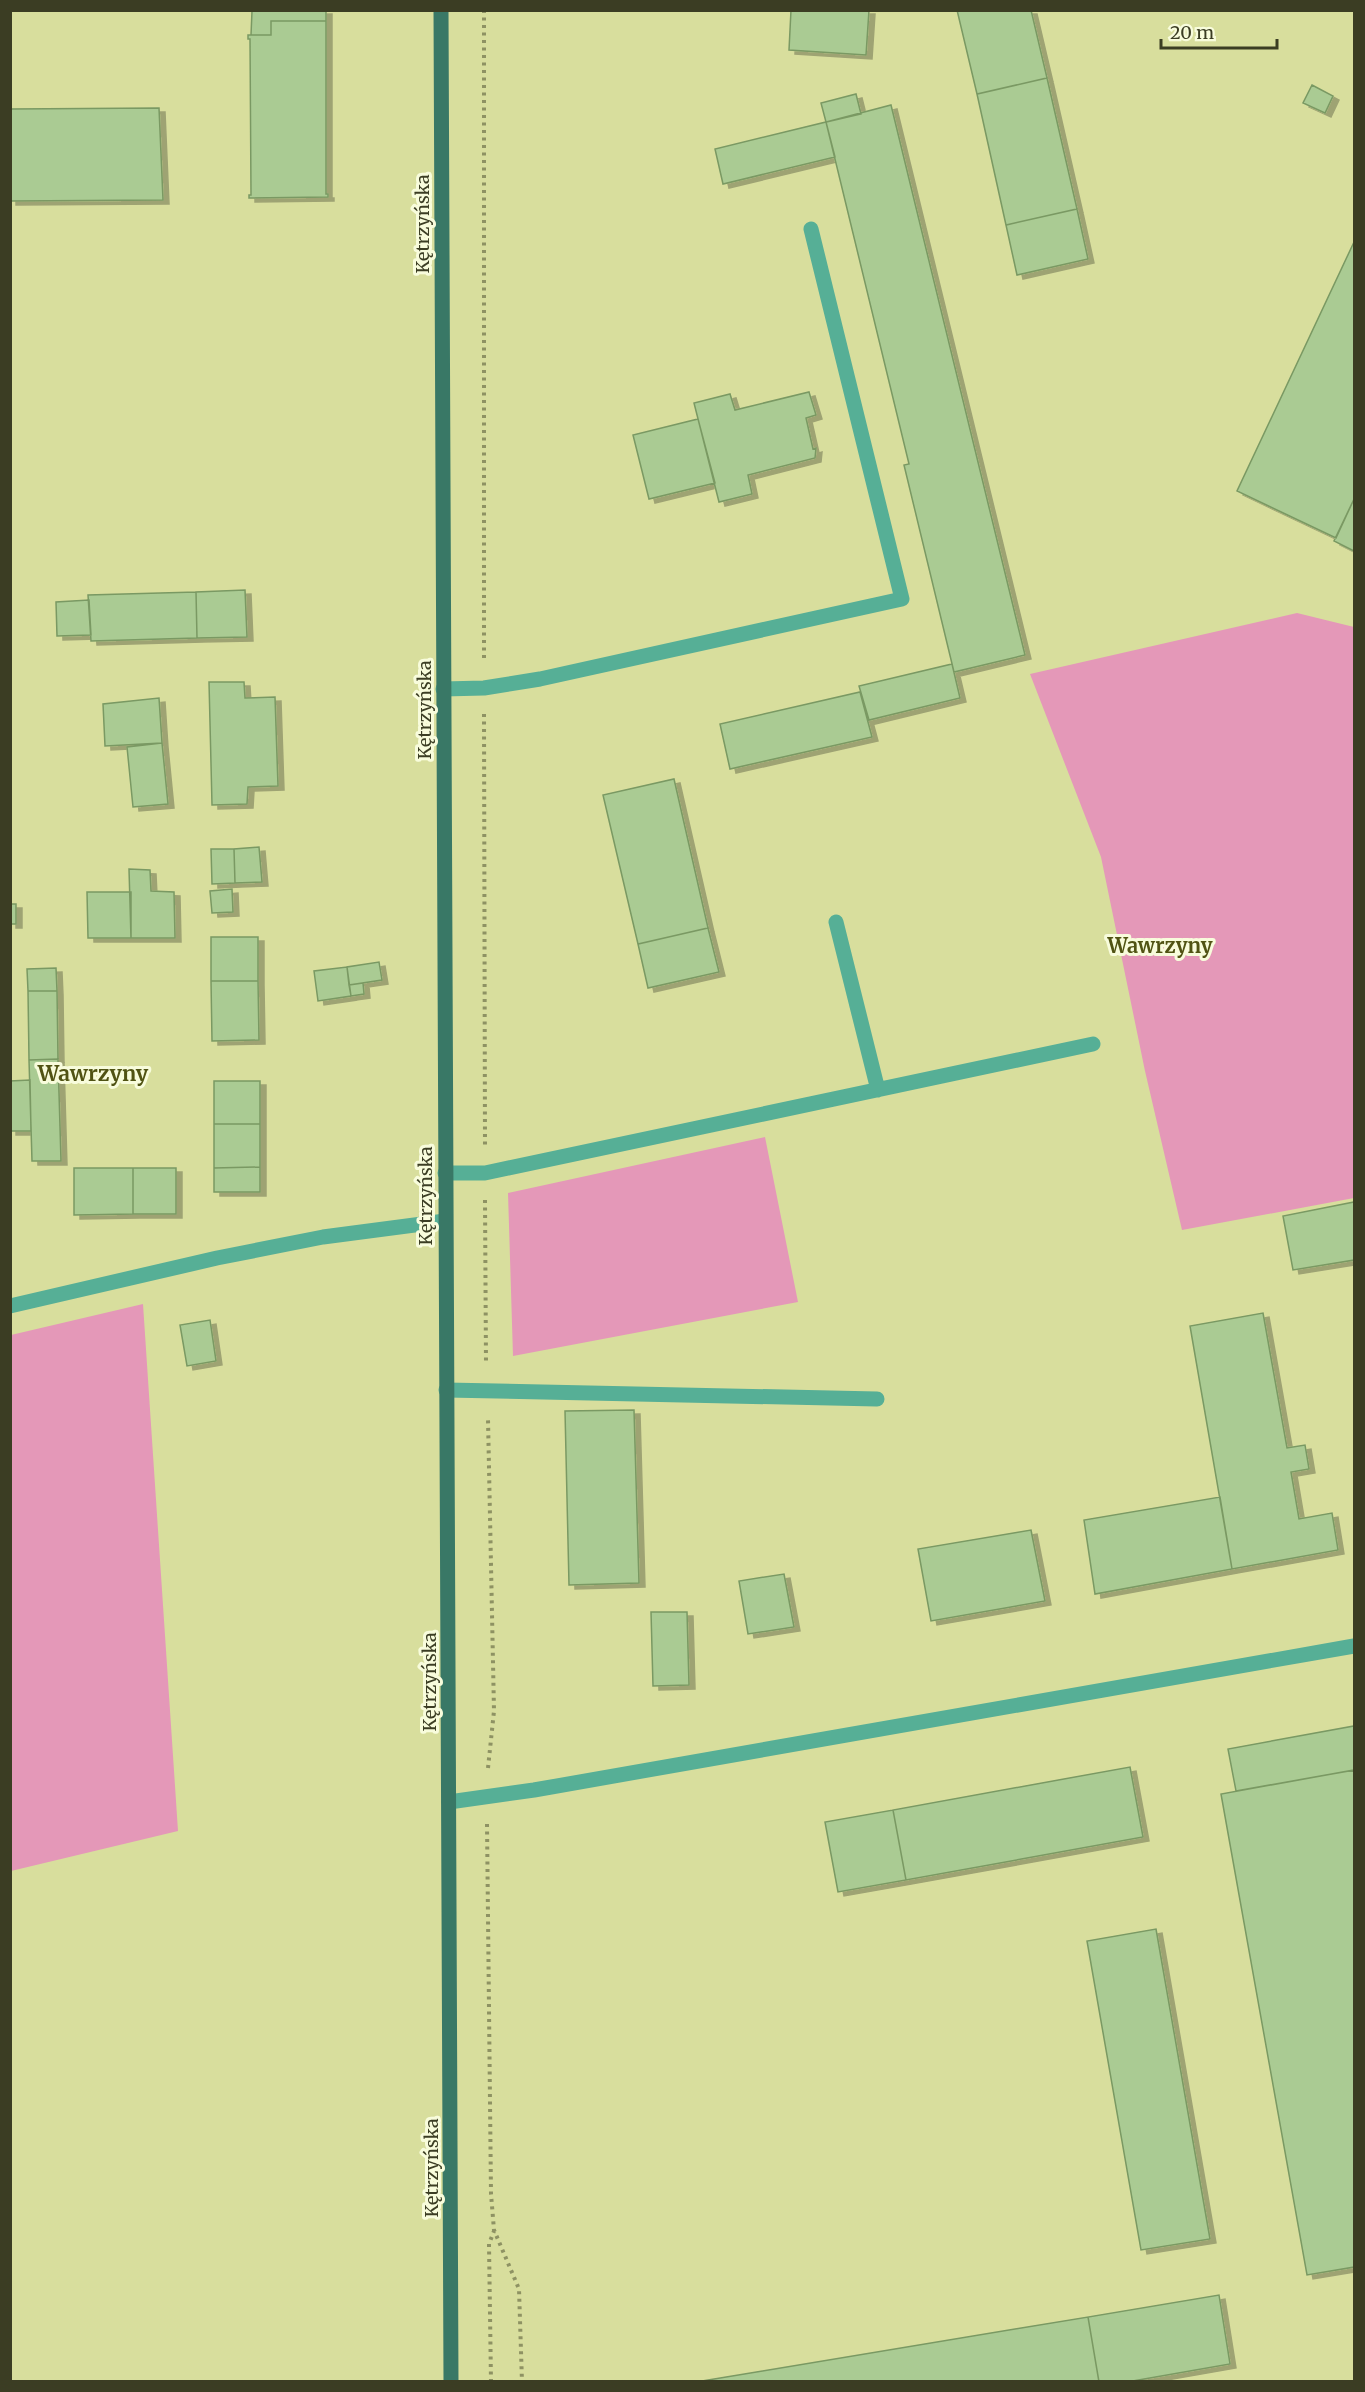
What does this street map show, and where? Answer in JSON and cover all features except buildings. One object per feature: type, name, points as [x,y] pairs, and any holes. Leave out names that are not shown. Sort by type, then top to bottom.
[{"type":"main road","name":"Kętrzyńska","points":[[441,10],[451,2382]]},
{"type":"street","points":[[443,689],[484,688],[540,679],[902,599],[811,229]]},
{"type":"street","points":[[836,922],[878,1090]]},
{"type":"street","points":[[445,1173],[485,1173],[1094,1044]]},
{"type":"street","points":[[10,1306],[217,1258],[323,1237],[445,1221]]},
{"type":"street","points":[[446,1390],[486,1393],[877,1399]]},
{"type":"street","points":[[449,1802],[591,1780],[1354,1646]]},
{"type":"path","points":[[484,10],[486,1393],[490,1443],[494,1711],[487,1795],[491,2194],[494,2230],[519,2289],[522,2382]]},
{"type":"path","points":[[491,2382],[489,2244],[494,2230]]},
{"type":"shaded area","points":[[1297,613],[1354,627],[1354,1198],[1182,1230],[1145,1071],[1101,857],[1030,674]]},
{"type":"shaded area","points":[[765,1137],[798,1302],[513,1356],[508,1193]]},
{"type":"shaded area","points":[[143,1304],[178,1831],[11,1871],[11,1335]]},
{"type":"district","name":"Wawrzyny","points":[[1160,945]]},
{"type":"district","name":"Wawrzyny","points":[[93,1073]]}]
